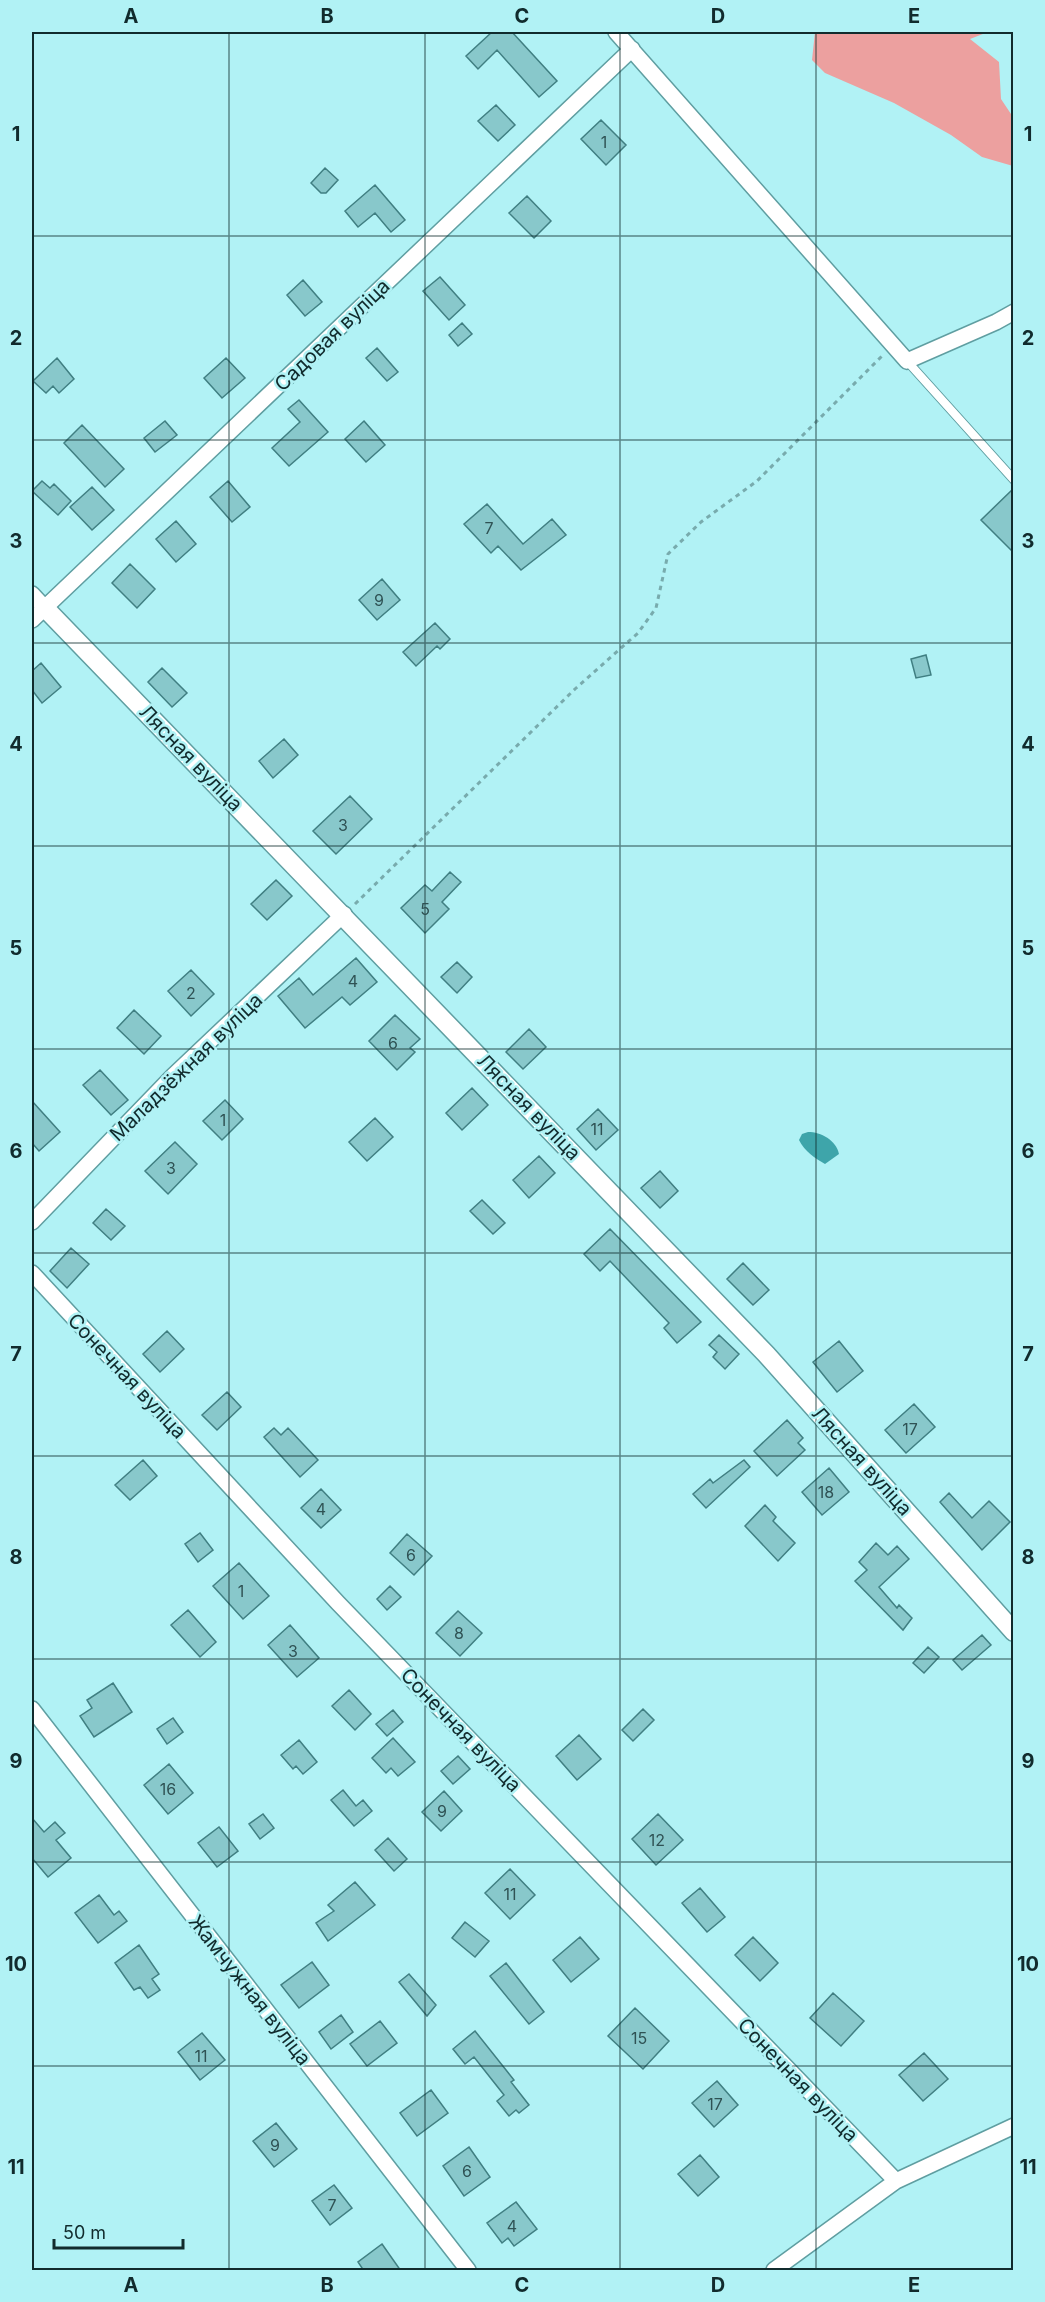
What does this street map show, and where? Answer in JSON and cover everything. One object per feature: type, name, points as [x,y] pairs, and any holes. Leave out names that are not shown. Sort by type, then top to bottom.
[{"type":"street","points":[[616,32],[907,361],[1014,312]]},
{"type":"street","name":"Садовая вуліца","points":[[38,614],[632,49]]},
{"type":"street","name":"Лясная вуліца","points":[[32,594],[38,614],[344,915],[765,1354],[1014,1632]]},
{"type":"street","name":"Маладзёжная вуліца","points":[[32,1222],[173,1076],[344,915]]},
{"type":"street","name":"Сонечная вуліца","points":[[32,1273],[338,1603],[896,2181]]},
{"type":"street","name":"Жамчужная вуліца","points":[[32,1709],[468,2271]]},
{"type":"street","points":[[774,2271],[896,2181],[1014,2126]]},
{"type":"lane","points":[[907,361],[1014,480]]},
{"type":"path","points":[[344,915],[575,688],[638,633],[656,608],[668,554],[701,522],[757,482],[892,346]]},
{"type":"shaded area","points":[[815,32],[988,32],[970,39],[999,62],[1001,99],[1013,117],[1013,166],[982,157],[951,135],[894,103],[825,73],[812,60]]},
{"type":"water","points":[[818,1133],[827,1138],[835,1145],[839,1154],[825,1164],[814,1157],[799,1140],[802,1134]]},
{"type":"building","points":[[492,32],[512,32],[557,81],[539,97],[497,50],[478,69],[466,56]]},
{"type":"building","points":[[496,105],[515,125],[498,141],[478,121]]},
{"type":"building","points":[[601,120],[626,145],[606,165],[581,139]]},
{"type":"building","points":[[325,168],[338,180],[326,193],[321,193],[311,183]]},
{"type":"building","points":[[375,185],[405,220],[391,232],[375,213],[358,227],[345,211]]},
{"type":"building","points":[[527,196],[551,221],[534,238],[509,213]]},
{"type":"building","points":[[440,277],[465,305],[449,320],[423,291]]},
{"type":"building","points":[[303,280],[322,302],[305,316],[287,295]]},
{"type":"building","points":[[462,323],[472,334],[458,346],[449,335]]},
{"type":"building","points":[[377,348],[398,372],[387,381],[366,358]]},
{"type":"building","points":[[57,358],[74,379],[59,393],[53,386],[46,393],[33,381]]},
{"type":"building","points":[[226,358],[245,378],[222,398],[204,378]]},
{"type":"building","points":[[299,400],[328,432],[289,466],[272,448],[300,422],[288,409]]},
{"type":"building","points":[[165,421],[177,435],[155,452],[144,438]]},
{"type":"building","points":[[364,421],[385,445],[366,462],[345,439]]},
{"type":"building","points":[[82,425],[124,469],[105,487],[64,443]]},
{"type":"building","points":[[42,481],[50,488],[54,484],[71,501],[58,515],[32,491]]},
{"type":"building","points":[[228,481],[250,507],[232,522],[210,497]]},
{"type":"building","points":[[92,487],[114,510],[92,530],[70,507]]},
{"type":"building","points":[[1014,488],[1014,553],[981,520]]},
{"type":"building","points":[[487,504],[523,544],[552,519],[566,535],[521,570],[498,546],[491,553],[464,524]]},
{"type":"building","points":[[176,521],[196,544],[176,562],[156,539]]},
{"type":"building","points":[[130,564],[155,589],[137,608],[112,583]]},
{"type":"building","points":[[382,579],[400,600],[377,620],[359,600]]},
{"type":"building","points":[[435,623],[450,639],[440,649],[437,646],[416,666],[403,652]]},
{"type":"building","points":[[926,655],[931,675],[916,678],[911,659]]},
{"type":"building","points":[[41,663],[61,687],[42,703],[32,690],[32,671]]},
{"type":"building","points":[[162,668],[187,693],[172,707],[148,682]]},
{"type":"building","points":[[284,739],[298,755],[273,778],[259,761]]},
{"type":"building","points":[[350,796],[372,819],[336,854],[313,831]]},
{"type":"building","points":[[450,872],[461,882],[442,902],[449,909],[425,933],[401,908],[425,885],[432,891]]},
{"type":"building","points":[[276,880],[292,896],[267,920],[251,904]]},
{"type":"building","points":[[356,958],[377,982],[350,1005],[342,997],[305,1028],[278,996],[299,978],[313,995]]},
{"type":"building","points":[[457,962],[472,977],[457,993],[441,977]]},
{"type":"building","points":[[191,970],[214,994],[191,1016],[168,991]]},
{"type":"building","points":[[134,1010],[161,1036],[144,1054],[117,1028]]},
{"type":"building","points":[[395,1015],[420,1039],[410,1048],[415,1052],[397,1070],[369,1041]]},
{"type":"building","points":[[529,1029],[546,1047],[523,1069],[506,1052]]},
{"type":"building","points":[[100,1070],[128,1100],[111,1115],[83,1085]]},
{"type":"building","points":[[472,1088],[488,1105],[462,1130],[446,1113]]},
{"type":"building","points":[[225,1100],[243,1119],[222,1140],[203,1121]]},
{"type":"building","points":[[32,1101],[60,1132],[39,1151],[32,1143]]},
{"type":"building","points":[[598,1109],[618,1130],[596,1150],[577,1129]]},
{"type":"building","points":[[375,1118],[393,1137],[367,1161],[349,1142]]},
{"type":"building","points":[[175,1142],[197,1164],[168,1194],[145,1171]]},
{"type":"building","points":[[539,1156],[555,1173],[529,1198],[513,1180]]},
{"type":"building","points":[[660,1171],[678,1191],[660,1208],[641,1188]]},
{"type":"building","points":[[482,1200],[505,1223],[493,1234],[470,1211]]},
{"type":"building","points":[[106,1209],[125,1226],[111,1240],[93,1223]]},
{"type":"building","points":[[610,1229],[701,1322],[677,1343],[664,1328],[669,1323],[610,1261],[600,1271],[584,1254]]},
{"type":"building","points":[[71,1248],[89,1264],[67,1288],[50,1271]]},
{"type":"building","points":[[743,1263],[769,1290],[753,1305],[727,1279]]},
{"type":"building","points":[[167,1331],[184,1349],[160,1372],[143,1354]]},
{"type":"building","points":[[719,1335],[739,1354],[725,1369],[713,1357],[717,1352],[709,1345]]},
{"type":"building","points":[[839,1341],[863,1371],[837,1392],[813,1362]]},
{"type":"building","points":[[227,1392],[241,1407],[217,1430],[202,1415]]},
{"type":"building","points":[[914,1404],[935,1427],[906,1453],[885,1430]]},
{"type":"building","points":[[787,1420],[803,1438],[798,1443],[805,1450],[777,1476],[754,1451]]},
{"type":"building","points":[[274,1428],[281,1435],[288,1428],[318,1460],[300,1477],[264,1437]]},
{"type":"building","points":[[143,1460],[157,1476],[130,1500],[115,1485]]},
{"type":"building","points":[[744,1460],[750,1467],[706,1508],[693,1494],[710,1479],[713,1483]]},
{"type":"building","points":[[829,1468],[849,1492],[822,1515],[802,1492]]},
{"type":"building","points":[[321,1489],[341,1510],[321,1528],[301,1508]]},
{"type":"building","points":[[949,1493],[972,1518],[989,1501],[1010,1522],[982,1550],[940,1502]]},
{"type":"building","points":[[765,1505],[776,1517],[773,1521],[795,1543],[778,1561],[745,1526]]},
{"type":"building","points":[[200,1533],[213,1550],[198,1562],[185,1544]]},
{"type":"building","points":[[407,1534],[432,1556],[414,1575],[390,1553]]},
{"type":"building","points":[[876,1543],[888,1555],[897,1546],[909,1559],[879,1587],[897,1608],[899,1605],[912,1618],[903,1630],[855,1581],[867,1570],[859,1562]]},
{"type":"building","points":[[239,1563],[269,1596],[243,1619],[213,1586]]},
{"type":"building","points":[[390,1586],[401,1597],[387,1610],[377,1599]]},
{"type":"building","points":[[188,1610],[216,1642],[200,1657],[171,1625]]},
{"type":"building","points":[[458,1611],[482,1633],[460,1656],[436,1633]]},
{"type":"building","points":[[290,1625],[319,1658],[297,1677],[268,1645]]},
{"type":"building","points":[[982,1635],[991,1645],[962,1670],[953,1660]]},
{"type":"building","points":[[928,1647],[939,1657],[924,1673],[913,1663]]},
{"type":"building","points":[[113,1683],[132,1712],[94,1737],[80,1716],[92,1708],[87,1700]]},
{"type":"building","points":[[349,1690],[371,1714],[355,1730],[332,1706]]},
{"type":"building","points":[[643,1709],[654,1720],[633,1741],[622,1730]]},
{"type":"building","points":[[393,1710],[403,1722],[387,1736],[376,1724]]},
{"type":"building","points":[[173,1718],[183,1732],[167,1744],[157,1729]]},
{"type":"building","points":[[579,1735],[601,1759],[577,1780],[556,1756]]},
{"type":"building","points":[[393,1738],[415,1762],[398,1776],[391,1768],[386,1773],[372,1758]]},
{"type":"building","points":[[299,1740],[317,1762],[303,1774],[296,1766],[293,1769],[281,1755]]},
{"type":"building","points":[[458,1756],[470,1769],[453,1784],[441,1771]]},
{"type":"building","points":[[169,1764],[193,1793],[168,1814],[144,1785]]},
{"type":"building","points":[[343,1790],[356,1806],[363,1800],[372,1811],[354,1826],[331,1800]]},
{"type":"building","points":[[444,1791],[462,1811],[441,1831],[422,1812]]},
{"type":"building","points":[[263,1814],[274,1828],[260,1839],[249,1824]]},
{"type":"building","points":[[658,1814],[683,1840],[656,1865],[632,1839]]},
{"type":"building","points":[[32,1818],[44,1832],[55,1822],[65,1833],[56,1840],[71,1858],[48,1877],[32,1858]]},
{"type":"building","points":[[219,1827],[238,1851],[217,1867],[198,1843]]},
{"type":"building","points":[[388,1838],[407,1859],[394,1871],[375,1850]]},
{"type":"building","points":[[510,1869],[535,1895],[510,1919],[485,1893]]},
{"type":"building","points":[[355,1882],[375,1905],[328,1941],[316,1923],[334,1911],[328,1905]]},
{"type":"building","points":[[700,1888],[725,1917],[707,1932],[682,1903]]},
{"type":"building","points":[[99,1895],[114,1915],[119,1911],[127,1921],[98,1943],[75,1913]]},
{"type":"building","points":[[465,1922],[489,1941],[475,1957],[452,1938]]},
{"type":"building","points":[[580,1937],[599,1959],[571,1982],[553,1960]]},
{"type":"building","points":[[753,1937],[778,1963],[760,1981],[735,1955]]},
{"type":"building","points":[[139,1945],[159,1974],[152,1979],[160,1990],[148,1998],[140,1987],[134,1990],[115,1963]]},
{"type":"building","points":[[312,1962],[329,1985],[299,2008],[281,1985]]},
{"type":"building","points":[[506,1963],[544,2012],[529,2024],[490,1976]]},
{"type":"building","points":[[409,1974],[436,2005],[427,2016],[399,1982]]},
{"type":"building","points":[[833,1993],[864,2021],[841,2046],[810,2018]]},
{"type":"building","points":[[635,2008],[669,2041],[643,2069],[608,2036]]},
{"type":"building","points":[[341,2015],[353,2032],[331,2049],[319,2032]]},
{"type":"building","points":[[380,2021],[397,2043],[367,2066],[350,2044]]},
{"type":"building","points":[[475,2031],[514,2080],[511,2082],[529,2105],[519,2113],[516,2110],[509,2116],[497,2101],[504,2095],[474,2057],[465,2064],[453,2049]]},
{"type":"building","points":[[202,2033],[225,2060],[200,2080],[178,2052]]},
{"type":"building","points":[[924,2053],[948,2079],[923,2101],[899,2075]]},
{"type":"building","points":[[717,2081],[738,2105],[714,2127],[692,2103]]},
{"type":"building","points":[[431,2090],[448,2113],[417,2136],[400,2113]]},
{"type":"building","points":[[276,2123],[297,2149],[274,2167],[253,2141]]},
{"type":"building","points":[[469,2147],[490,2177],[464,2196],[443,2166]]},
{"type":"building","points":[[700,2155],[719,2177],[698,2196],[678,2174]]},
{"type":"building","points":[[334,2185],[352,2208],[330,2225],[312,2201]]},
{"type":"building","points":[[516,2202],[537,2229],[514,2246],[508,2238],[502,2243],[487,2223]]},
{"type":"building","points":[[382,2244],[401,2271],[364,2271],[358,2262]]}]
